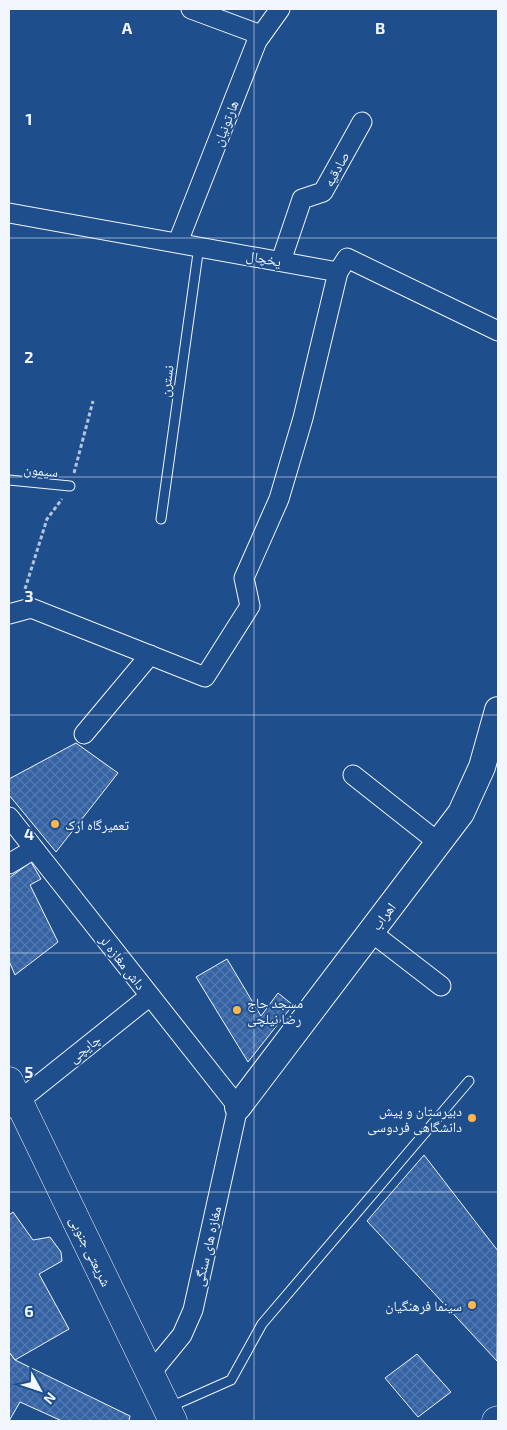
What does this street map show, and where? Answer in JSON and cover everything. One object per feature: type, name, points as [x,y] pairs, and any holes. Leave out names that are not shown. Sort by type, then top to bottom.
[{"type":"main road","name":"شریعتی جنوبی","points":[[12,1097],[150,1374],[168,1417]]},
{"type":"street","points":[[191,9],[261,35]]},
{"type":"street","name":"هارتونیان","points":[[178,242],[261,35],[280,9]]},
{"type":"street","name":"صادقیه","points":[[281,262],[302,199],[323,192],[362,122]]},
{"type":"street","name":"یخچال","points":[[9,213],[338,272]]},
{"type":"street","points":[[9,614],[31,608],[205,677],[250,606],[244,578],[279,498],[298,436],[338,272],[347,258],[498,332]]},
{"type":"street","points":[[84,734],[150,655]]},
{"type":"street","name":"اهراب","points":[[238,1107],[461,813],[482,767],[498,710]]},
{"type":"street","points":[[353,775],[439,843]]},
{"type":"street","name":"داش مغازه لر","points":[[9,817],[238,1107]]},
{"type":"street","points":[[9,864],[34,849]]},
{"type":"street","points":[[371,932],[441,986]]},
{"type":"street","name":"چایچی","points":[[12,1097],[150,996]]},
{"type":"street","name":"مغازه های سنگی","points":[[150,1374],[182,1335],[193,1310],[238,1107]]},
{"type":"lane","name":"نسترن","points":[[161,519],[199,246]]},
{"type":"lane","name":"سیمون","points":[[9,480],[70,486]]},
{"type":"lane","points":[[168,1417],[231,1380],[262,1324],[469,1081]]},
{"type":"path","points":[[23,596],[47,519],[70,486],[94,401]]},
{"type":"building","name":"تعمیرگاه ارک","points":[[76,743],[118,773],[56,852],[9,795],[9,779]]},
{"type":"building","points":[[31,862],[41,879],[30,885],[58,942],[15,975],[9,961],[9,878]]},
{"type":"building","name":"مسجد حاج رضا نیلچی","points":[[227,959],[261,1016],[278,993],[293,1005],[248,1062],[196,977]]},
{"type":"building","name":"سینما فرهنگیان","points":[[424,1155],[498,1251],[497,1361],[367,1221]]},
{"type":"building","points":[[13,1212],[33,1240],[50,1237],[61,1252],[62,1261],[39,1274],[69,1329],[15,1360],[9,1352],[9,1215]]},
{"type":"building","points":[[9,1352],[15,1360],[130,1416],[129,1421],[62,1421],[20,1402],[9,1421]]},
{"type":"building","points":[[417,1354],[451,1392],[418,1417],[385,1378]]},
{"type":"place","name":"تعمیرگاه ارک","points":[[55,824]]},
{"type":"place","name":"مسجد حاج رضا نیلچی","points":[[237,1010]]},
{"type":"place","name":"دبیرستان و پیش دانشگاهی فردوسی","points":[[472,1118]]},
{"type":"place","name":"سینما فرهنگیان","points":[[472,1305]]}]
